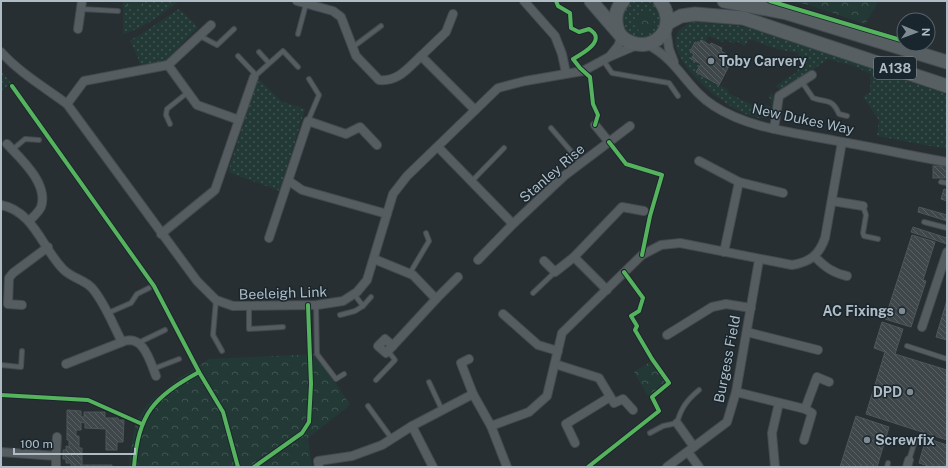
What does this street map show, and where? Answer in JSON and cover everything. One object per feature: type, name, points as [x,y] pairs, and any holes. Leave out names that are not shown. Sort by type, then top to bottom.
[{"type":"main road","points":[[591,1],[620,34],[630,43],[642,45]]},
{"type":"main road","points":[[608,1],[621,1],[617,9],[616,17],[620,34]]},
{"type":"main road","points":[[660,1],[667,13],[667,26]]},
{"type":"main road","name":"A138","points":[[724,1],[787,13],[947,61]]},
{"type":"main road","name":"A138","points":[[642,45],[656,42],[667,26],[681,16],[695,14],[743,18],[947,86]]},
{"type":"street","points":[[297,1],[332,11],[341,18],[356,56],[379,80],[389,81],[401,75],[446,32],[453,14]]},
{"type":"street","points":[[524,1],[555,36],[562,54],[566,73]]},
{"type":"street","points":[[78,29],[81,5]]},
{"type":"street","points":[[67,104],[84,81],[168,65],[211,25]]},
{"type":"street","name":"New Dukes Way","points":[[667,26],[669,49],[674,62],[694,89],[714,106],[741,119],[774,129],[947,162]]},
{"type":"street","name":"Beeleigh Link","points":[[606,58],[618,46],[620,34]]},
{"type":"street","name":"Beeleigh Link","points":[[1,52],[24,74],[67,104],[161,234],[201,286],[216,300],[234,306],[316,305],[343,301],[354,294],[367,280],[393,194],[407,176],[498,88],[525,81],[582,71],[606,58],[642,45]]},
{"type":"street","name":"New Dukes Way","points":[[642,45],[674,62]]},
{"type":"street","points":[[421,56],[475,110]]},
{"type":"street","points":[[168,65],[197,105],[239,120]]},
{"type":"street","points":[[161,234],[215,190],[255,76]]},
{"type":"street","points":[[774,129],[779,96],[812,76]]},
{"type":"street","points":[[269,238],[308,122],[346,134],[360,127],[377,145]]},
{"type":"street","points":[[595,125],[609,142]]},
{"type":"street","name":"Stanley Rise","points":[[478,260],[513,224],[564,176],[630,126]]},
{"type":"street","points":[[491,426],[529,412],[548,396],[562,334],[642,255],[661,245],[680,243],[759,260],[792,265],[802,264],[815,257],[822,249],[825,238],[842,142]]},
{"type":"street","points":[[10,147],[26,165],[40,185],[43,198],[40,209],[29,221]]},
{"type":"street","points":[[438,147],[472,180],[513,224]]},
{"type":"street","points":[[699,162],[739,182],[783,193]]},
{"type":"street","points":[[289,181],[302,190],[387,214]]},
{"type":"street","points":[[724,252],[739,182]]},
{"type":"street","points":[[832,201],[864,206]]},
{"type":"street","points":[[1,205],[8,206],[29,221],[64,270],[92,288],[108,313],[122,342]]},
{"type":"street","points":[[544,261],[555,272],[574,258],[622,207],[644,211]]},
{"type":"street","points":[[22,305],[4,304],[9,278],[13,273],[48,247]]},
{"type":"street","points":[[922,327],[947,252]]},
{"type":"street","points":[[815,257],[824,267],[837,274],[847,276]]},
{"type":"street","points":[[574,258],[606,290]]},
{"type":"street","points":[[374,259],[410,273],[436,299]]},
{"type":"street","name":"Burgess Field","points":[[667,467],[727,422],[736,392],[759,260]]},
{"type":"street","points":[[390,349],[458,276]]},
{"type":"street","points":[[938,279],[947,282]]},
{"type":"street","points":[[667,335],[712,307],[726,304],[751,308]]},
{"type":"street","points":[[503,314],[538,345],[558,351]]},
{"type":"street","points":[[747,332],[818,350]]},
{"type":"street","points":[[66,364],[122,342],[132,340],[138,343],[145,350],[154,373]]},
{"type":"street","points":[[469,359],[461,363],[473,394],[491,426],[506,467]]},
{"type":"street","points":[[555,364],[599,378],[614,403],[623,399],[633,410]]},
{"type":"street","points":[[805,409],[817,377],[829,382]]},
{"type":"street","points":[[736,392],[805,409],[812,414],[804,440]]},
{"type":"street","points":[[319,467],[318,461],[352,456],[382,445],[412,426],[473,394]]},
{"type":"street","points":[[575,443],[566,424],[610,397]]},
{"type":"street","points":[[775,467],[772,433],[779,403]]},
{"type":"street","points":[[677,423],[699,467]]},
{"type":"street","points":[[412,426],[433,467]]},
{"type":"street","points":[[56,467],[57,437]]},
{"type":"street","points":[[1,452],[56,456]]},
{"type":"lane","points":[[298,34],[306,4]]},
{"type":"lane","points":[[81,5],[89,11],[118,11]]},
{"type":"lane","points":[[352,47],[381,26]]},
{"type":"lane","points":[[200,36],[217,45],[234,29]]},
{"type":"lane","points":[[238,56],[255,76],[282,51],[298,67]]},
{"type":"lane","points":[[259,52],[269,63]]},
{"type":"lane","points":[[606,58],[612,73],[669,83],[678,96]]},
{"type":"lane","points":[[308,122],[319,95],[309,79]]},
{"type":"lane","points":[[802,82],[811,96],[831,102],[835,105],[839,114],[847,116]]},
{"type":"lane","points":[[170,124],[166,115],[166,110],[187,93]]},
{"type":"lane","points":[[551,128],[581,163]]},
{"type":"lane","points":[[10,147],[25,139],[39,140]]},
{"type":"lane","points":[[472,180],[504,148]]},
{"type":"lane","points":[[941,182],[947,182]]},
{"type":"lane","points":[[864,206],[866,215],[863,233],[864,236],[878,239]]},
{"type":"lane","points":[[924,222],[947,228]]},
{"type":"lane","points":[[410,273],[429,241],[426,233]]},
{"type":"lane","points":[[533,292],[555,272]]},
{"type":"lane","points":[[108,313],[131,303],[137,294],[149,288]]},
{"type":"lane","points":[[354,294],[363,306]]},
{"type":"lane","points":[[340,315],[355,311],[363,306],[372,297]]},
{"type":"lane","points":[[216,300],[213,335],[222,352]]},
{"type":"lane","points":[[249,305],[250,329],[283,327]]},
{"type":"lane","points":[[316,305],[317,354],[336,379],[344,374]]},
{"type":"lane","points":[[138,343],[165,330]]},
{"type":"lane","points":[[907,346],[947,359]]},
{"type":"lane","points":[[376,380],[395,360],[390,349]]},
{"type":"lane","points":[[1,365],[21,367],[22,351]]},
{"type":"lane","points":[[154,373],[179,359]]},
{"type":"lane","points":[[429,382],[442,410]]},
{"type":"lane","points":[[650,433],[663,426],[677,423],[681,408],[686,401],[699,390]]},
{"type":"lane","points":[[368,406],[392,439]]},
{"type":"lane","points":[[908,463],[915,440]]},
{"type":"green space","points":[[641,-1],[649,1],[655,5],[659,11],[661,19],[659,27],[655,33],[649,37],[641,39],[633,37],[627,33],[623,27],[621,19],[623,11],[627,5],[633,1]]},
{"type":"green space","points":[[123,1],[179,1],[159,16],[123,34]]},
{"type":"green space","points":[[127,1],[143,1],[143,7],[127,7]]},
{"type":"green space","points":[[790,1],[877,1],[876,6],[865,24],[809,5]]},
{"type":"green space","points":[[179,9],[198,27],[165,62],[141,65],[130,40]]},
{"type":"green space","points":[[644,12],[651,15],[654,22],[651,29],[644,32],[637,29],[634,22],[637,15]]},
{"type":"green space","points":[[693,22],[722,23],[745,27],[947,91],[947,149],[877,136],[879,120],[863,97],[870,92],[871,74],[854,66],[828,59],[783,91],[775,86],[797,72],[802,61],[798,58],[799,53],[777,49],[749,39],[745,46],[736,41],[734,44],[725,39],[723,42],[709,36],[705,43],[699,44],[695,42],[690,52],[694,54],[691,59],[701,64],[696,73],[729,90],[728,93],[763,110],[766,105],[772,108],[769,97],[771,92],[776,101],[773,112],[768,117],[755,117],[737,110],[717,97],[699,81],[684,63],[676,46],[678,32]]},
{"type":"green space","points":[[1,71],[11,83],[1,91]]},
{"type":"green space","points":[[260,80],[281,101],[305,109],[280,191],[228,172],[256,84]]},
{"type":"green space","points":[[317,354],[350,405],[308,438],[312,467],[130,467],[129,460],[136,421],[150,402],[178,379],[209,359]]},
{"type":"green space","points":[[651,361],[666,383],[648,396],[634,372]]},
{"type":"building","name":"Toby Carvery","points":[[701,40],[710,45],[711,43],[722,48],[721,51],[729,56],[725,64],[729,66],[719,85],[696,72],[701,64],[691,59],[694,54],[690,52],[695,42],[699,44]]},
{"type":"building","points":[[933,166],[947,166],[947,178],[933,178]]},
{"type":"building","points":[[944,189],[947,190],[947,201],[941,199]]},
{"type":"building","points":[[919,207],[947,215],[947,221],[918,212]]},
{"type":"building","points":[[913,227],[947,238],[947,244],[911,232]]},
{"type":"building","points":[[912,235],[935,242],[923,280],[926,281],[911,327],[885,319]]},
{"type":"building","points":[[947,300],[947,340],[936,337]]},
{"type":"building","name":"DPD","points":[[882,322],[903,329],[895,354],[947,370],[947,440],[866,414],[885,352],[874,348]]},
{"type":"building","points":[[67,410],[81,411],[81,417],[84,417],[84,412],[105,412],[105,418],[118,418],[118,420],[124,420],[123,442],[117,442],[117,450],[106,450],[106,429],[85,428],[85,423],[81,422],[81,430],[76,430],[76,436],[79,436],[79,448],[82,448],[82,465],[112,465],[112,467],[71,467],[71,463],[66,463],[66,459],[63,459],[63,450],[66,450],[66,446],[69,447],[69,440],[67,440]]},
{"type":"building","points":[[856,416],[889,427],[877,467],[840,467]]},
{"type":"building","points":[[926,438],[947,445],[947,467],[931,467],[919,463]]},
{"type":"cycle path","points":[[556,1],[558,6],[570,13],[571,28],[579,32],[589,29],[594,33],[596,38],[592,46],[573,59],[590,77],[593,104],[598,115],[595,125]]},
{"type":"cycle path","points":[[770,1],[896,39]]},
{"type":"cycle path","points":[[12,86],[154,286],[199,372],[223,412],[238,467]]},
{"type":"cycle path","points":[[609,142],[626,164],[662,175],[650,216],[642,255]]},
{"type":"cycle path","points":[[588,467],[659,411],[652,397],[669,383],[652,359],[635,330],[637,326],[631,316],[639,311],[643,298],[624,272]]},
{"type":"cycle path","points":[[254,467],[302,433],[309,422],[311,384],[308,305]]},
{"type":"cycle path","points":[[134,467],[136,448],[140,433],[144,420],[151,409],[170,390],[199,372]]},
{"type":"cycle path","points":[[1,395],[88,400],[142,424]]},
{"type":"place","name":"Toby Carvery","points":[[711,61]]},
{"type":"place","name":"AC Fixings","points":[[902,311]]},
{"type":"place","name":"DPD","points":[[910,392]]},
{"type":"place","name":"Screwfix","points":[[867,440]]}]
